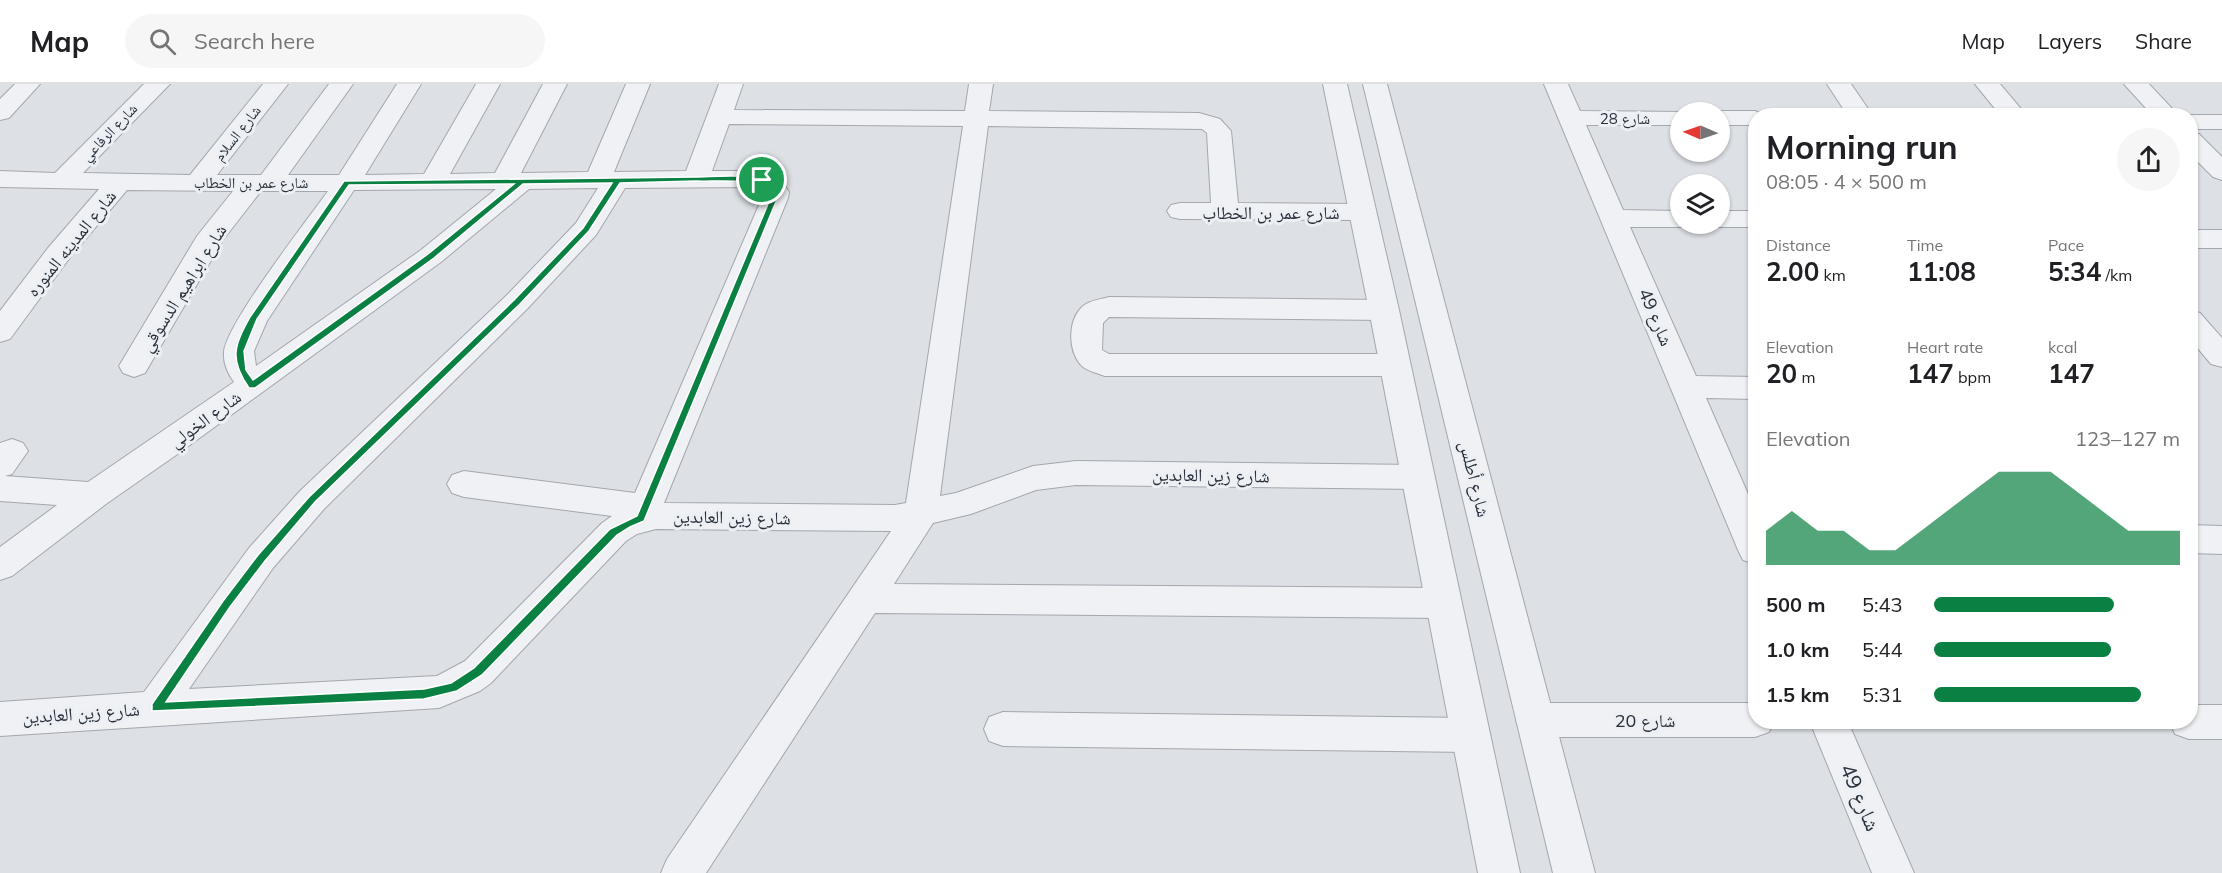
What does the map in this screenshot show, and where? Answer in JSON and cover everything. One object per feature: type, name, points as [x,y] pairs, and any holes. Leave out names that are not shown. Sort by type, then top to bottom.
[{"type":"street","points":[[0,112],[28,84]]},
{"type":"street","name":"شارع الرفاعي","points":[[61,181],[158,84]]},
{"type":"street","name":"شارع السلام","points":[[198,182],[276,84]]},
{"type":"street","name":"شارع ابراهيم الدسوقي","points":[[134,366],[211,236],[262,182],[342,84]]},
{"type":"street","points":[[252,385],[242,371],[239,351],[253,319],[347,183],[409,84]]},
{"type":"street","points":[[432,183],[488,84]]},
{"type":"street","points":[[512,182],[555,84]]},
{"type":"street","points":[[156,708],[226,604],[297,516],[517,302],[586,229],[607,181],[638,84]]},
{"type":"street","points":[[696,179],[731,84]]},
{"type":"street","points":[[682,873],[921,514],[981,84]]},
{"type":"street","points":[[1335,84],[1384,310],[1499,873]]},
{"type":"street","name":"شارع أطلس","points":[[1375,84],[1574,873]]},
{"type":"street","name":"شارع 49","points":[[1556,84],[1748,528]]},
{"type":"street","points":[[1839,84],[1856,108]]},
{"type":"street","points":[[1988,84],[2008,108]]},
{"type":"street","points":[[2136,84],[2159,108]]},
{"type":"street","points":[[719,117],[1199,120],[1211,124],[1219,131],[1225,211]]},
{"type":"street","name":"شارع 28","points":[[1570,118],[1670,118]]},
{"type":"street","points":[[1730,118],[1748,118]]},
{"type":"street","points":[[2198,122],[2222,122]]},
{"type":"street","points":[[2198,147],[2222,172]]},
{"type":"street","name":"شارع عمر بن الخطاب","points":[[0,179],[347,183],[762,180],[774,187],[777,192],[775,198],[643,513]]},
{"type":"street","name":"شارع المدينه المنوره","points":[[0,332],[58,254],[120,182]]},
{"type":"street","name":"شارع الخولي","points":[[0,566],[94,495],[431,256],[512,182]]},
{"type":"street","name":"شارع عمر بن الخطاب","points":[[1180,211],[1363,212]]},
{"type":"street","points":[[1613,218],[1670,219]]},
{"type":"street","points":[[1730,219],[1748,219]]},
{"type":"street","points":[[2198,239],[2222,239]]},
{"type":"street","points":[[1384,310],[1109,307],[1092,314],[1088,321],[1088,353],[1105,365],[1395,365]]},
{"type":"street","points":[[2198,329],[2222,357]]},
{"type":"street","points":[[1686,387],[1748,388]]},
{"type":"street","name":"شارع زين العابدين","points":[[0,719],[424,694],[453,688],[478,672],[614,532],[643,513],[656,516],[876,518],[921,514],[959,505],[1033,478],[1076,473],[1418,477]]},
{"type":"street","points":[[464,484],[643,513]]},
{"type":"street","points":[[0,488],[94,495]]},
{"type":"street","points":[[2198,539],[2222,540]]},
{"type":"street","points":[[865,598],[1443,603]]},
{"type":"street","name":"شارع 20","points":[[1535,720],[1748,720]]},
{"type":"street","points":[[2198,722],[2222,722]]},
{"type":"street","points":[[1003,729],[1471,735]]},
{"type":"street","name":"شارع 49","points":[[1832,729],[1893,873]]},
{"type":"route","points":[[762,180],[696,179],[597,181],[521,182],[431,256],[252,385],[242,371],[240,362],[239,351],[243,339],[253,319],[347,183],[617,180],[586,229],[469,350],[312,500],[261,558],[226,604],[156,708],[424,694],[453,688],[478,672],[614,532],[626,524],[641,519],[775,198],[777,192],[774,187],[762,180]]}]
